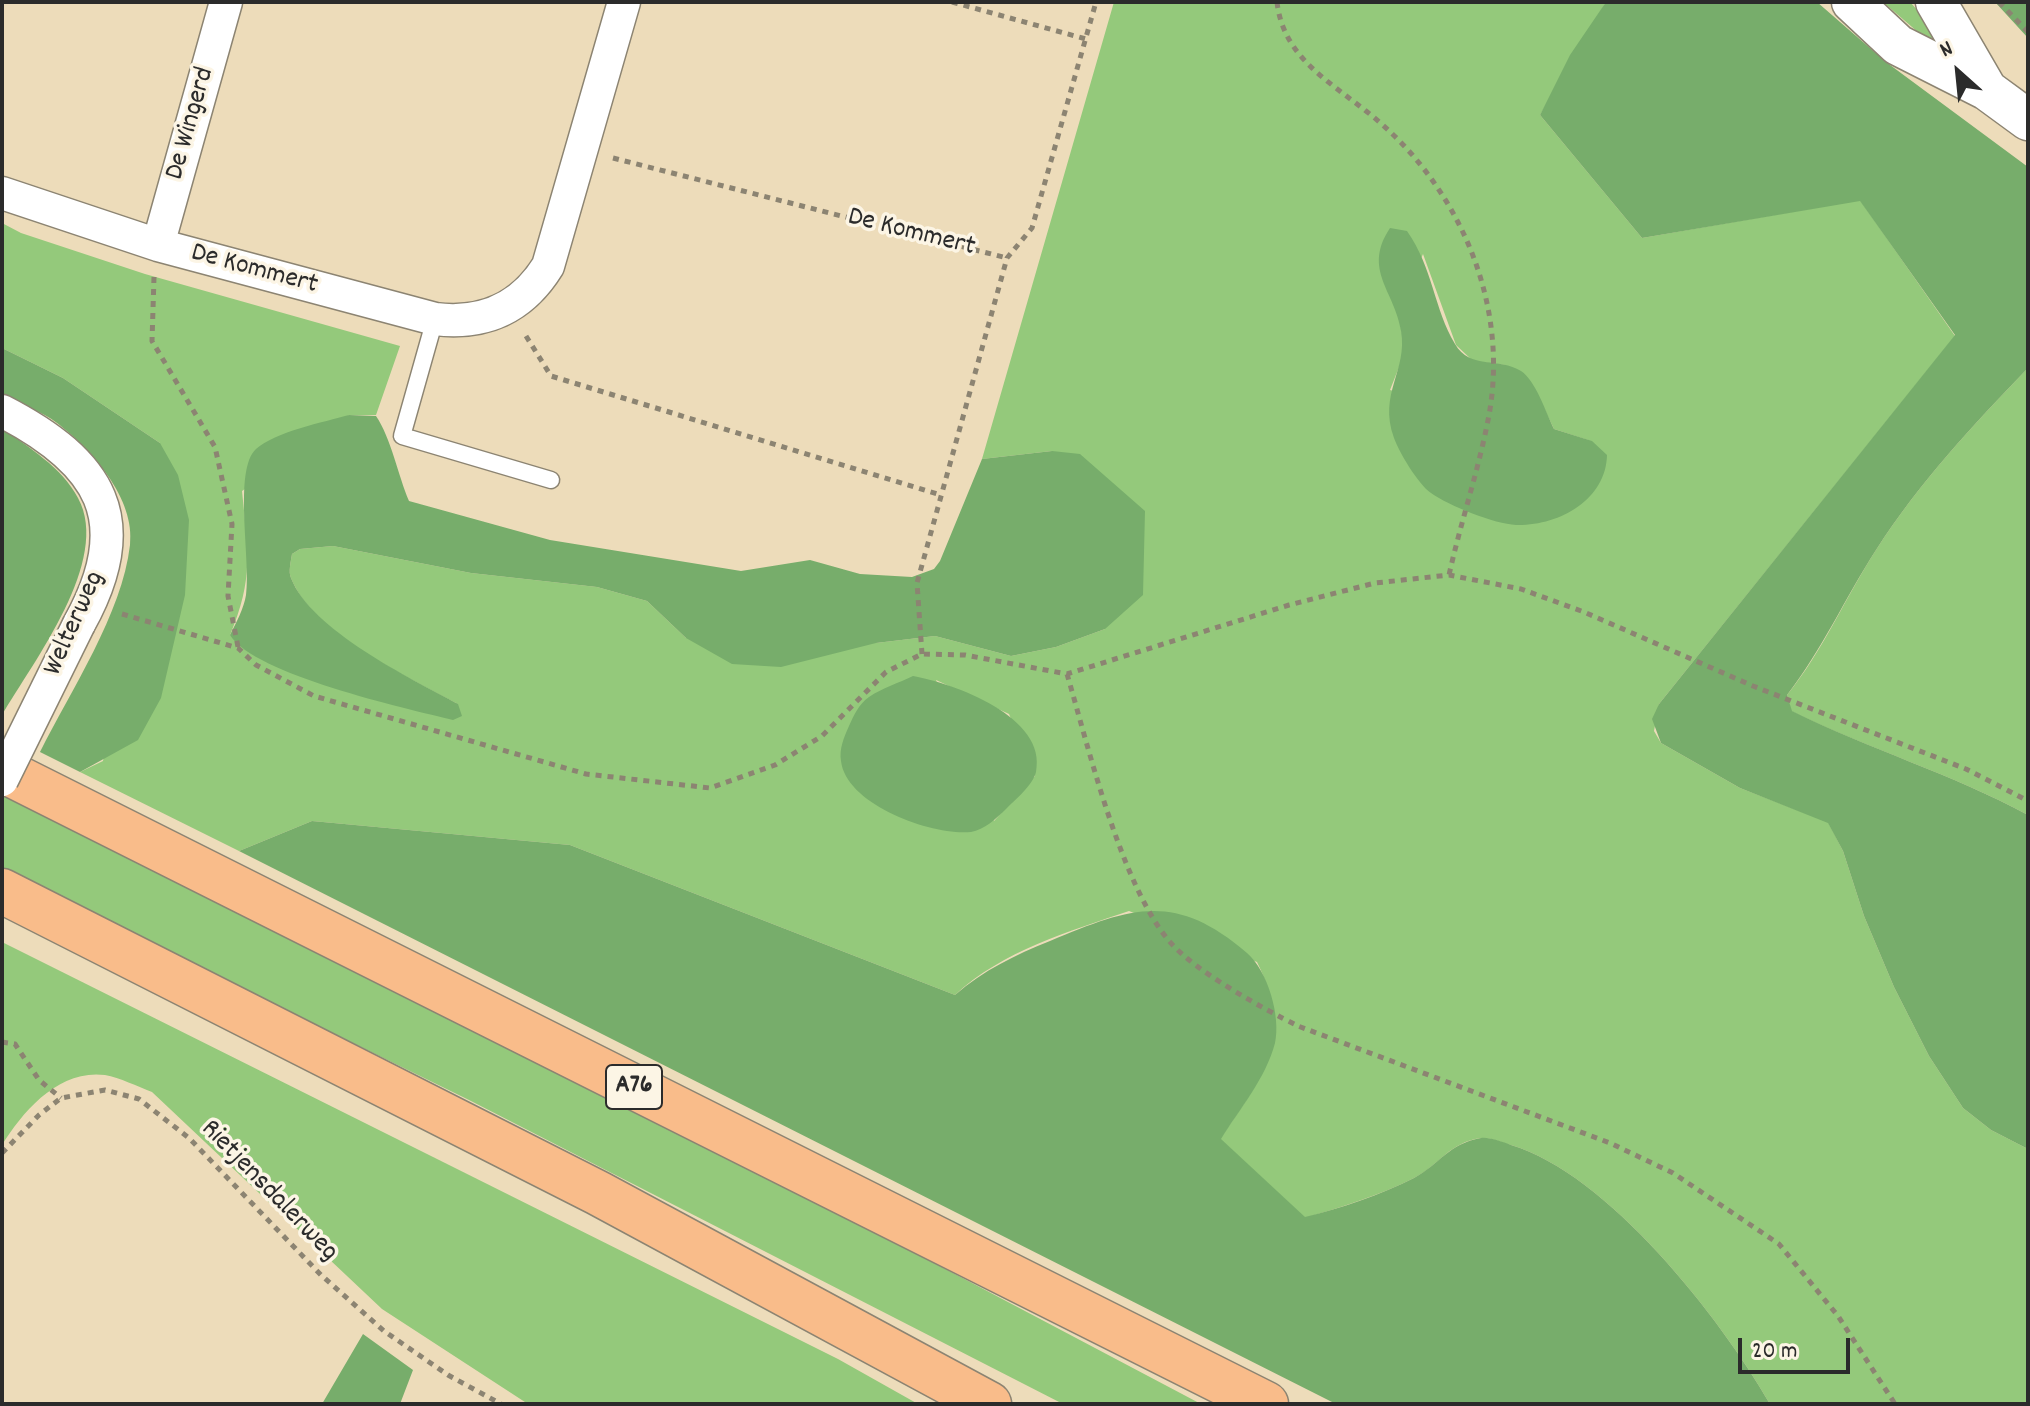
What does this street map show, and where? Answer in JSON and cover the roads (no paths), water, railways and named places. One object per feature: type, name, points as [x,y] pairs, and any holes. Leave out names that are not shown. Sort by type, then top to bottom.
[{"type":"highway","name":"A76","points":[[2,770],[1266,1404]]},
{"type":"highway","points":[[2,891],[598,1193],[989,1404]]},
{"type":"street","name":"De Wingerd","points":[[158,245],[226,2]]},
{"type":"street","name":"De Kommert","points":[[2,193],[158,245],[435,319],[473,320],[509,308],[538,282],[548,266],[624,2]]},
{"type":"street","points":[[1852,2],[1898,45],[1987,90],[2028,120]]},
{"type":"street","points":[[1936,2],[1987,90]]},
{"type":"street","name":"Welterweg","points":[[2,411],[60,446],[86,473],[103,501],[106,550],[92,600],[2,780]]},
{"type":"lane","points":[[435,319],[402,436],[551,480]]}]
